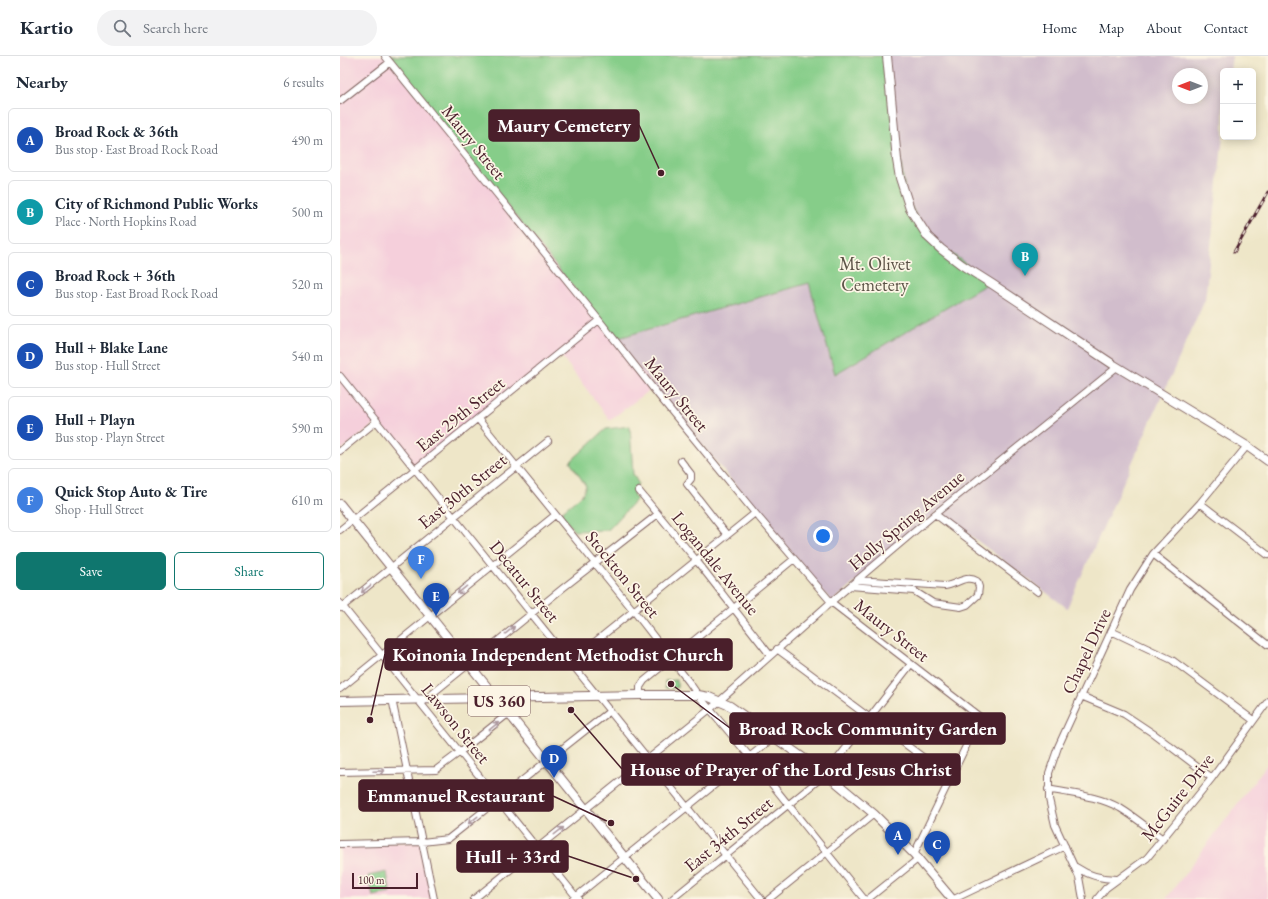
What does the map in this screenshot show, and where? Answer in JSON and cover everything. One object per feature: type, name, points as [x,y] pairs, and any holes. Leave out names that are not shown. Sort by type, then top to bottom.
[{"type":"main road","points":[[887,56],[900,178],[910,209],[925,234],[940,249],[962,265],[982,276],[1117,367],[1247,446],[1268,461]]},
{"type":"main road","name":"US 360","points":[[340,504],[658,899]]},
{"type":"main road","points":[[340,701],[417,698],[640,695],[698,695],[720,701],[730,706],[826,774],[874,814],[917,856],[953,899]]},
{"type":"street","name":"Maury Street","points":[[385,56],[659,396],[831,602],[980,717],[951,778]]},
{"type":"street","points":[[340,101],[390,62]]},
{"type":"street","name":"East 29th Street","points":[[340,530],[599,320]]},
{"type":"street","name":"Holly Spring Avenue","points":[[477,898],[720,701],[770,655],[850,586],[1117,367]]},
{"type":"street","name":"Decatur Street","points":[[340,376],[571,661],[761,899]]},
{"type":"street","name":"Stockton Street","points":[[478,419],[633,610],[698,695],[750,757],[864,899]]},
{"type":"street","points":[[340,451],[377,421]]},
{"type":"street","name":"East 30th Street","points":[[341,607],[392,568],[548,441]]},
{"type":"street","name":"Chapel Drive","points":[[1083,899],[1076,867],[1052,816],[1048,789],[1049,773],[1056,753],[1130,590],[1153,554],[1200,503],[1247,446]]},
{"type":"street","points":[[681,461],[691,474],[691,479],[687,484],[727,535]]},
{"type":"street","name":"Logandale Avenue","points":[[639,491],[696,560],[770,655]]},
{"type":"street","points":[[1200,503],[1268,555]]},
{"type":"street","points":[[571,661],[755,512]]},
{"type":"street","points":[[427,698],[469,663],[658,514]]},
{"type":"street","points":[[936,514],[1038,592]]},
{"type":"street","points":[[340,689],[555,515]]},
{"type":"street","points":[[1153,554],[1268,645]]},
{"type":"street","points":[[640,695],[640,687],[644,680],[794,559]]},
{"type":"street","points":[[850,586],[910,591],[917,593],[933,603],[961,607],[967,605],[978,595],[980,591],[977,581],[971,578],[965,579],[951,586],[858,580]]},
{"type":"street","name":"Lawson Street","points":[[341,607],[417,698],[576,898]]},
{"type":"street","points":[[1111,631],[1172,660],[1253,720]]},
{"type":"street","points":[[777,649],[951,778],[917,856],[868,899]]},
{"type":"street","name":"East 34th Street","points":[[672,899],[727,856],[826,774],[911,664]]},
{"type":"street","points":[[1081,696],[1124,714],[1154,734],[1212,778]]},
{"type":"street","points":[[392,699],[434,899]]},
{"type":"street","name":"McGuire Drive","points":[[1097,899],[1106,888],[1147,858],[1212,778],[1253,720],[1268,702]]},
{"type":"street","points":[[340,844],[422,842],[448,839],[548,762],[610,711]]},
{"type":"street","points":[[340,772],[436,770],[509,713]]},
{"type":"street","points":[[576,898],[774,737]]},
{"type":"street","points":[[1048,789],[1091,797],[1111,804],[1129,814],[1163,839]]},
{"type":"street","points":[[769,899],[874,814]]},
{"type":"street","points":[[953,899],[1065,846]]},
{"type":"street","points":[[1076,867],[1095,877],[1117,879]]},
{"type":"shaded area","points":[[340,56],[386,56],[654,387],[610,420],[559,353],[416,469],[378,422],[340,451]]},
{"type":"shaded area","points":[[885,56],[1232,56],[1230,68],[1220,68],[1220,140],[1223,140],[1205,300],[1067,608],[938,511],[832,602],[615,339],[809,283],[836,374],[927,235],[906,197]]},
{"type":"shaded area","points":[[1268,763],[1268,899],[1166,899]]},
{"type":"shaded area","points":[[422,842],[435,899],[340,899],[340,844]]},
{"type":"green space","name":"Mt. Olivet Cemetery","points":[[386,56],[885,56],[906,197],[927,235],[990,282],[835,374],[809,283],[615,339]]},
{"type":"green space","points":[[630,426],[633,474],[638,483],[633,493],[634,497],[637,499],[608,530],[574,531],[560,513],[582,495],[586,486],[570,462],[606,429]]},
{"type":"green space","points":[[677,680],[677,688],[665,688],[665,681]]},
{"type":"green space","points":[[387,872],[390,893],[373,896],[368,876]]},
{"type":"railway","points":[[1234,252],[1268,192]]},
{"type":"place","name":"Maury Cemetery","points":[[661,173]]},
{"type":"place","name":"City of Richmond Public Works","points":[[1025,276]]},
{"type":"place","name":"Quick Stop Auto & Tire","points":[[421,579]]},
{"type":"place","name":"Hull + Playn","points":[[436,616]]},
{"type":"place","name":"Broad Rock Community Garden","points":[[671,684]]},
{"type":"place","name":"House of Prayer of the Lord Jesus Christ","points":[[571,710]]},
{"type":"place","name":"Koinonia Independent Methodist Church","points":[[370,720]]},
{"type":"place","name":"Hull + Blake Lane","points":[[554,778]]},
{"type":"place","name":"Emmanuel Restaurant","points":[[611,823]]},
{"type":"place","name":"Broad Rock & 36th","points":[[898,855]]},
{"type":"place","name":"Broad Rock + 36th","points":[[937,864]]},
{"type":"place","name":"Hull + 33rd","points":[[636,879]]}]
